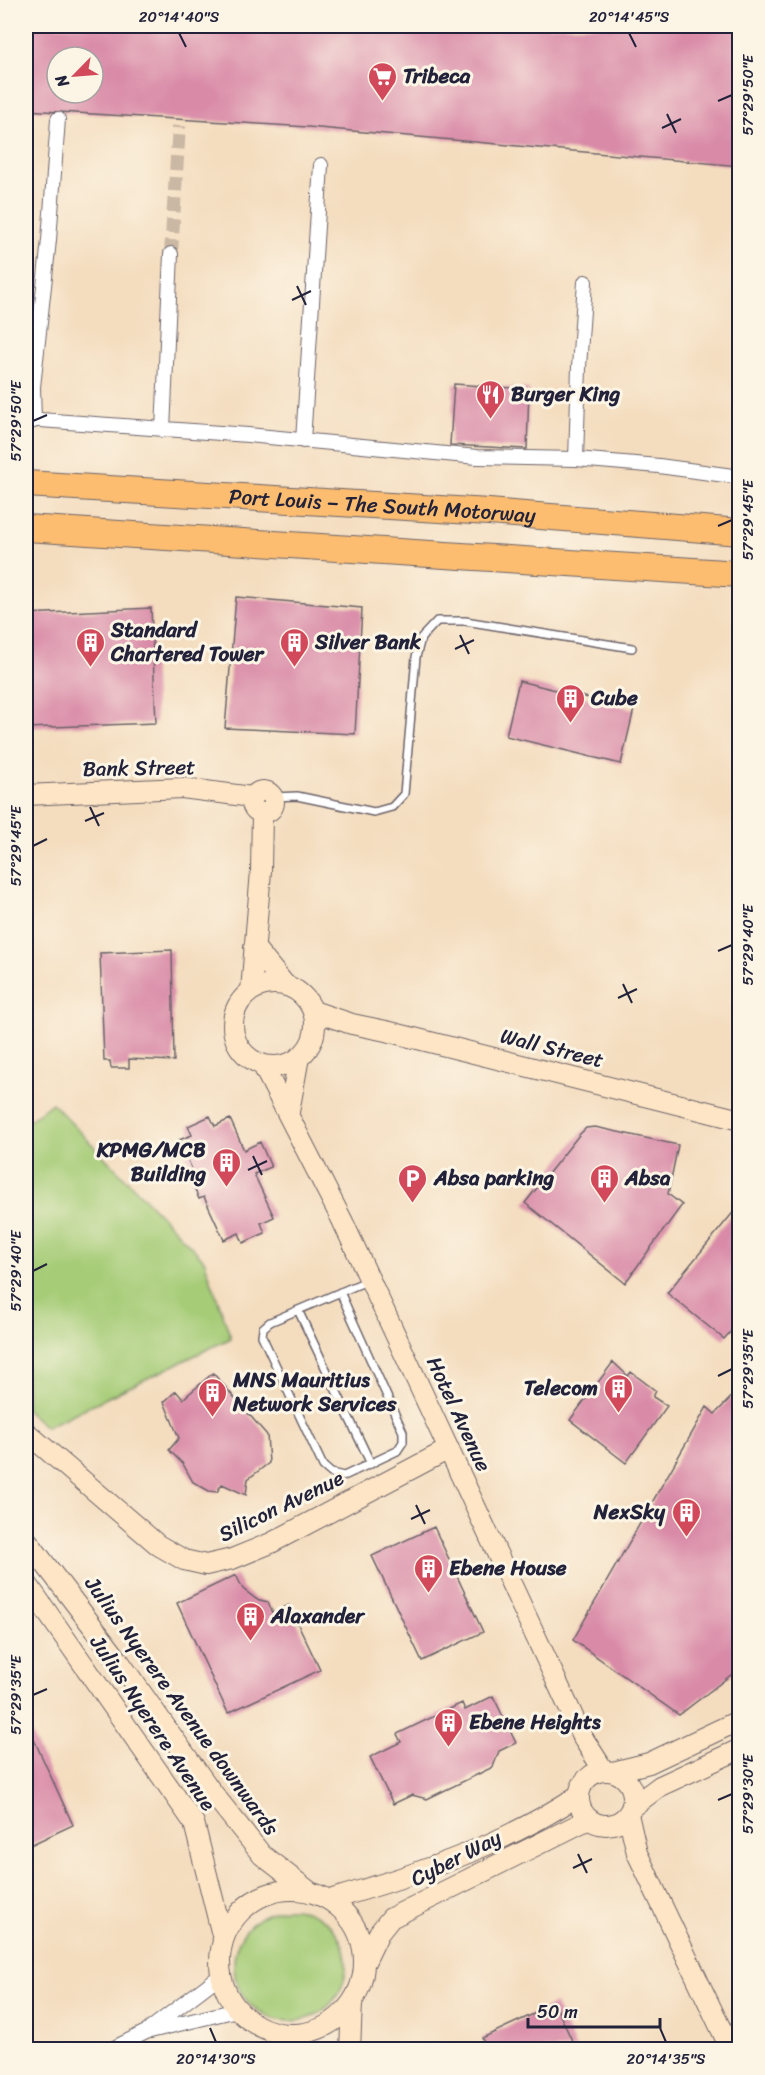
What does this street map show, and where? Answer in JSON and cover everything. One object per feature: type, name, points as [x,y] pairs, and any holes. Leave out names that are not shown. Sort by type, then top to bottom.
[{"type":"highway","name":"Port Louis – The South Motorway","points":[[33,484],[489,512],[740,532]]},
{"type":"highway","points":[[26,528],[740,574]]},
{"type":"street","points":[[58,119],[49,240],[30,420],[87,422],[477,457],[576,459],[659,466],[740,477]]},
{"type":"street","points":[[303,441],[321,165]]},
{"type":"street","points":[[163,430],[171,254]]},
{"type":"street","points":[[576,459],[585,282]]},
{"type":"street","name":"Bank Street","points":[[26,795],[182,788],[257,805],[261,790],[273,797]]},
{"type":"street","points":[[251,991],[261,871],[257,805]]},
{"type":"street","points":[[254,946],[286,986]]},
{"type":"street","points":[[262,986],[286,986],[298,991],[313,1011],[314,1036],[308,1048],[299,1057],[288,1063],[262,1064],[241,1049],[233,1024],[236,1012],[251,991],[262,986]]},
{"type":"street","name":"Wall Street","points":[[313,1011],[352,1024],[386,1030],[740,1120]]},
{"type":"street","name":"Wall Street","points":[[314,1036],[352,1024]]},
{"type":"street","points":[[288,1112],[299,1057]]},
{"type":"street","name":"Hotel Avenue","points":[[262,1064],[288,1112],[449,1449],[583,1738],[596,1779]]},
{"type":"street","name":"Silicon Avenue","points":[[26,1432],[158,1545],[184,1560],[206,1564],[232,1559],[271,1543],[449,1449]]},
{"type":"street","name":"Julius Nyerere Avenue downwards","points":[[26,1539],[112,1652],[211,1791],[262,1855],[310,1892]]},
{"type":"street","name":"Julius Nyerere Avenue","points":[[26,1582],[194,1822],[223,1939]]},
{"type":"street","name":"Cyber Way","points":[[329,1900],[388,1883],[472,1853],[596,1779],[649,1763],[740,1720]]},
{"type":"street","points":[[597,1822],[614,1824],[660,1786],[740,1749]]},
{"type":"street","points":[[637,1852],[583,1812],[596,1779],[621,1776],[631,1790],[629,1810],[637,1852],[731,2049]]},
{"type":"street","name":"Cyber Way","points":[[364,1962],[379,1933],[392,1918],[597,1822]]},
{"type":"street","points":[[288,1890],[310,1892],[329,1900],[348,1917],[356,1931],[364,1962],[362,1984],[352,2003],[337,2020],[317,2031],[294,2035],[272,2032],[253,2024],[237,2010],[226,1994],[220,1975],[219,1957],[223,1939],[233,1920],[248,1904],[267,1894],[288,1890]]},
{"type":"street","points":[[146,2032],[220,1975]]},
{"type":"street","points":[[350,2049],[352,2003]]},
{"type":"street","points":[[110,2049],[146,2032],[237,2010]]},
{"type":"street","points":[[272,2032],[290,2049]]},
{"type":"lane","points":[[273,797],[297,796],[374,812],[392,807],[398,801],[404,794],[416,657],[421,638],[436,621],[465,621],[632,648]]},
{"type":"lane","points":[[340,1292],[403,1432],[403,1442],[397,1451],[344,1476],[332,1473],[323,1466],[262,1336],[263,1328],[270,1322],[369,1279]]},
{"type":"lane","points":[[298,1310],[370,1464]]},
{"type":"green space","points":[[52,1103],[204,1260],[231,1338],[46,1427],[26,1410],[26,1123]]},
{"type":"green space","points":[[290,1909],[312,1913],[330,1925],[342,1943],[346,1965],[342,1987],[330,2005],[312,2017],[290,2021],[268,2017],[250,2005],[238,1987],[234,1965],[238,1943],[250,1925],[268,1913]]},
{"type":"building","name":"Tribeca","points":[[26,26],[740,26],[740,166],[308,127],[26,110]]},
{"type":"building","name":"Burger King","points":[[454,384],[529,389],[527,449],[450,445]]},
{"type":"building","name":"Silver Bank","points":[[236,597],[362,608],[355,734],[225,728]]},
{"type":"building","name":"Standard Chartered Tower","points":[[151,608],[156,723],[26,728],[26,614]]},
{"type":"building","name":"Cube","points":[[519,681],[634,709],[621,764],[506,736]]},
{"type":"building","points":[[172,950],[174,1061],[129,1059],[129,1068],[111,1068],[110,1061],[104,1061],[100,953]]},
{"type":"building","name":"KPMG/MCB Building","points":[[210,1116],[215,1126],[230,1119],[244,1150],[260,1142],[271,1167],[254,1174],[274,1217],[261,1223],[265,1233],[243,1243],[239,1233],[224,1240],[204,1197],[199,1199],[190,1178],[195,1176],[179,1140],[192,1135],[188,1126]]},
{"type":"building","name":"Absa","points":[[595,1127],[678,1145],[668,1194],[682,1205],[625,1283],[525,1203],[579,1135],[586,1128]]},
{"type":"building","points":[[740,1204],[740,1321],[724,1339],[667,1293]]},
{"type":"building","name":"Telecom","points":[[613,1362],[628,1376],[631,1372],[656,1391],[653,1397],[667,1406],[626,1463],[570,1420]]},
{"type":"building","name":"MNS Mauritius Network Services","points":[[213,1373],[267,1435],[269,1463],[248,1479],[246,1495],[222,1484],[217,1492],[209,1491],[193,1482],[183,1464],[169,1450],[179,1438],[164,1402],[176,1391],[183,1399]]},
{"type":"building","name":"NexSky","points":[[740,1388],[740,1668],[679,1715],[573,1640],[707,1407],[715,1414]]},
{"type":"building","name":"Ebene House","points":[[434,1527],[483,1632],[422,1661],[372,1556]]},
{"type":"building","name":"Alaxander","points":[[236,1575],[243,1589],[256,1599],[268,1602],[273,1613],[289,1605],[320,1670],[228,1713],[177,1603]]},
{"type":"building","name":"Ebene Heights","points":[[493,1696],[516,1743],[499,1751],[493,1767],[427,1799],[412,1795],[393,1804],[370,1757],[401,1742],[397,1734],[462,1703],[465,1710]]},
{"type":"building","points":[[26,1722],[73,1825],[26,1847]]},
{"type":"building","points":[[555,2004],[576,2049],[487,2049],[482,2038]]},
{"type":"tunnel","points":[[171,254],[179,126]]},
{"type":"place","name":"Tribeca","points":[[382,102]]},
{"type":"place","name":"Burger King","points":[[490,420]]},
{"type":"place","name":"Standard Chartered Tower","points":[[90,668]]},
{"type":"place","name":"Silver Bank","points":[[294,668]]},
{"type":"place","name":"Cube","points":[[570,724]]},
{"type":"place","name":"KPMG/MCB Building","points":[[227,1188]]},
{"type":"place","name":"Absa parking","points":[[413,1204]]},
{"type":"place","name":"Absa","points":[[604,1204]]},
{"type":"place","name":"Telecom","points":[[619,1414]]},
{"type":"place","name":"MNS Mauritius Network Services","points":[[212,1418]]},
{"type":"place","name":"NexSky","points":[[686,1538]]},
{"type":"place","name":"Ebene House","points":[[428,1594]]},
{"type":"place","name":"Alaxander","points":[[250,1642]]},
{"type":"place","name":"Ebene Heights","points":[[448,1748]]}]
